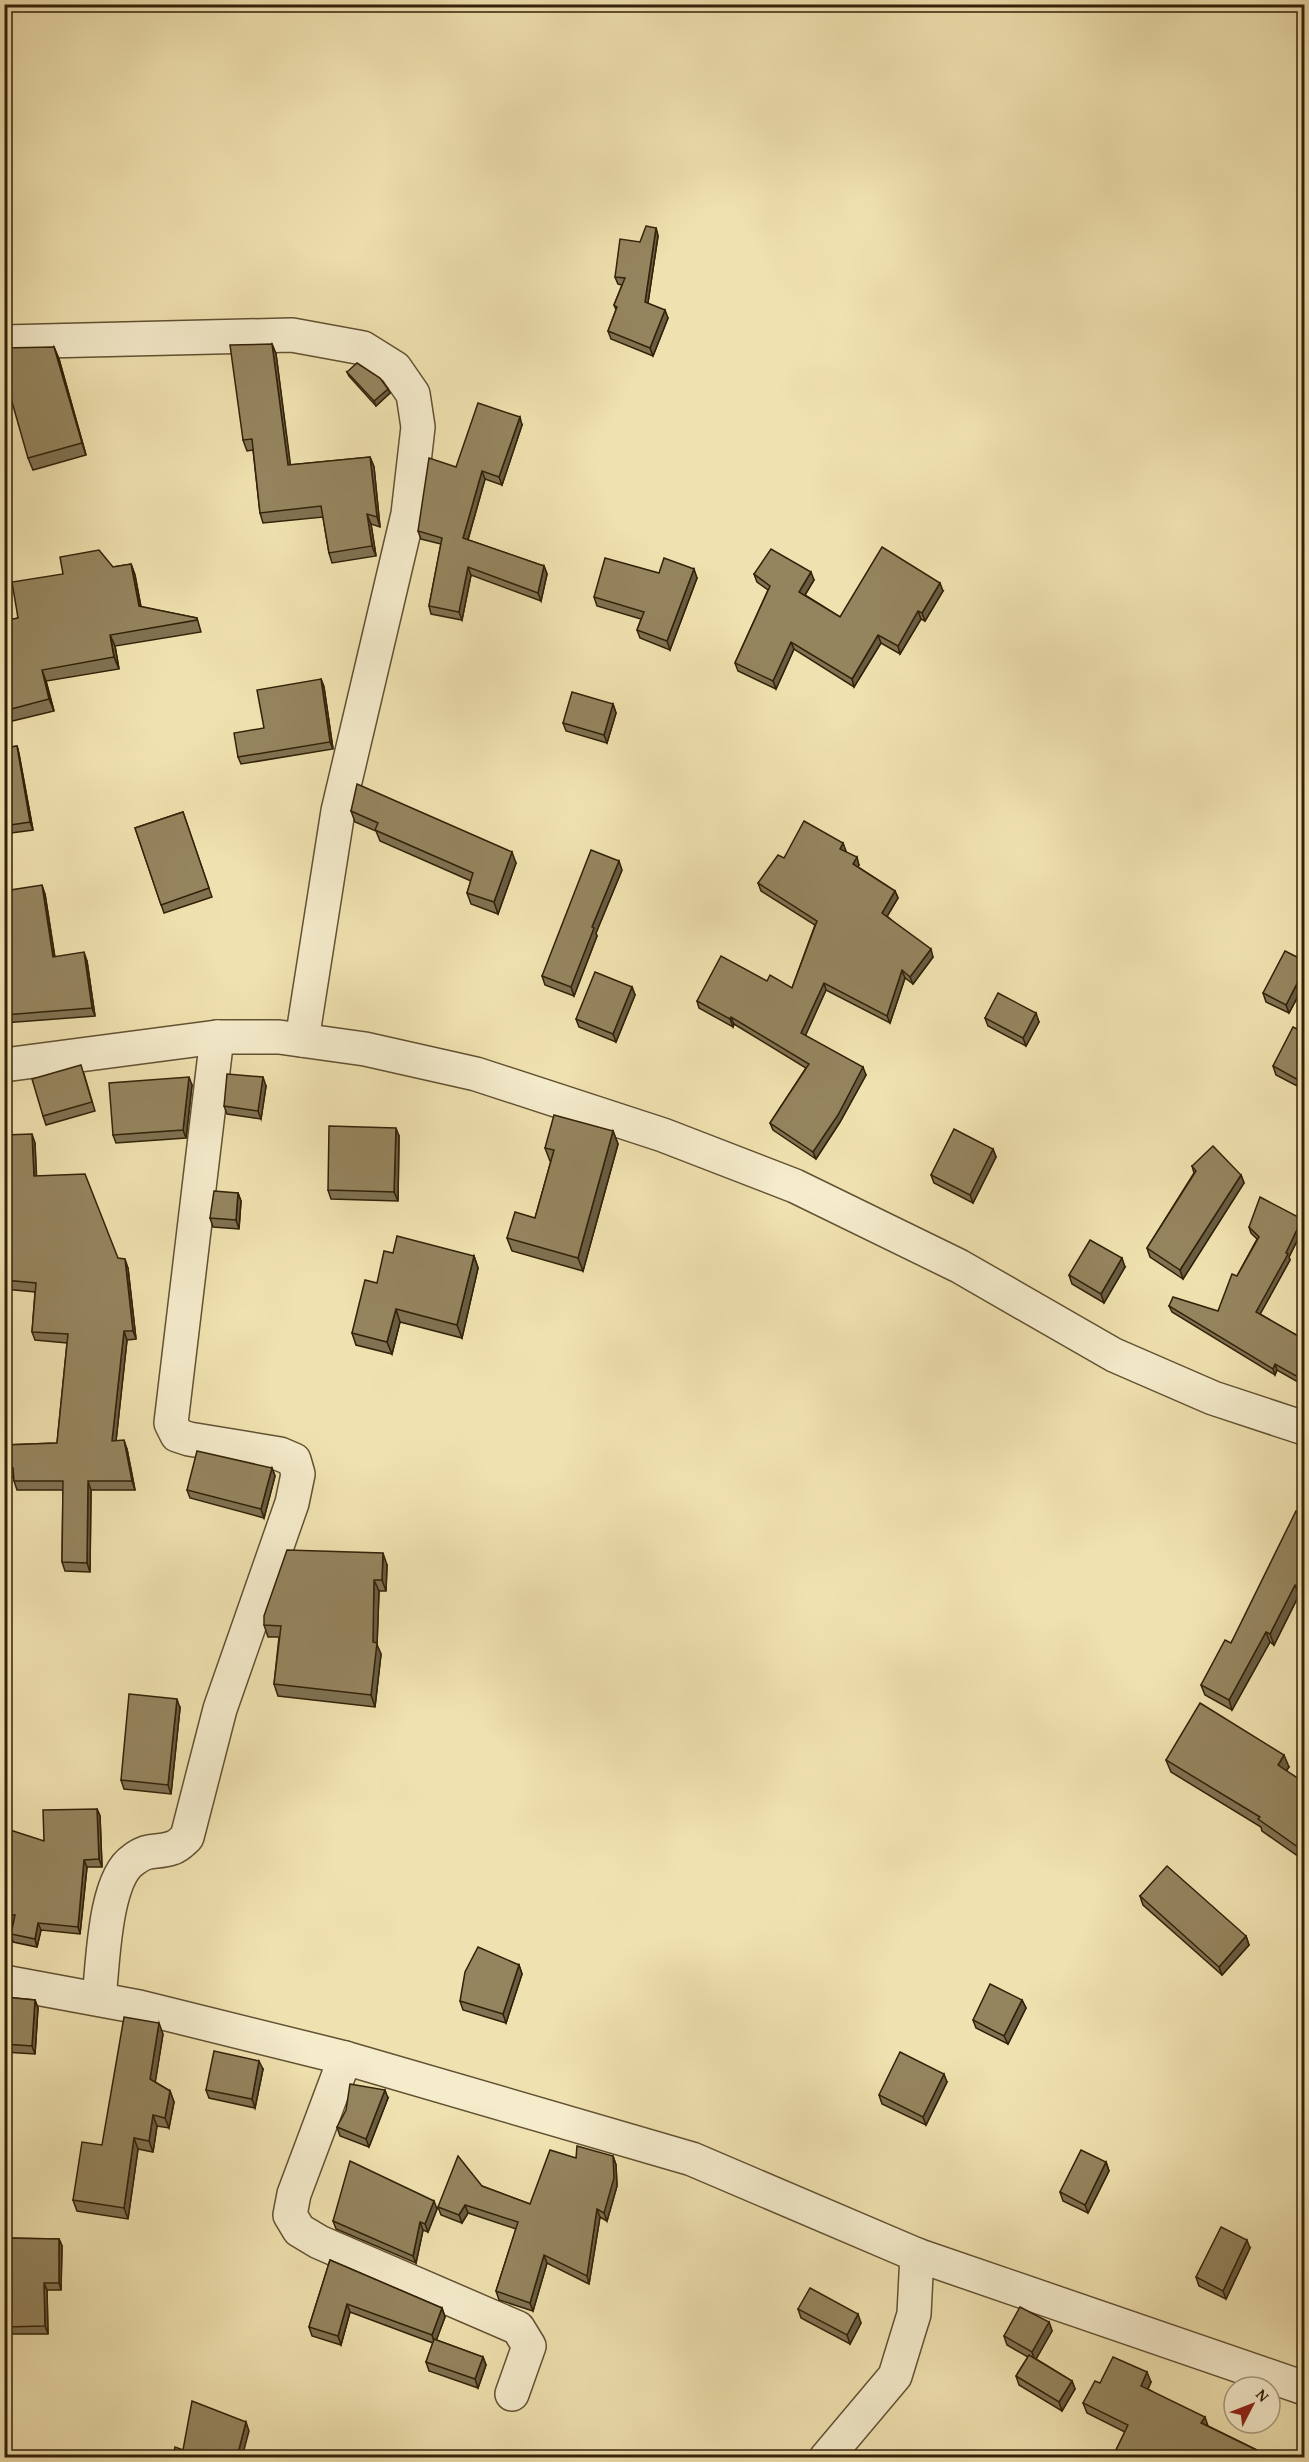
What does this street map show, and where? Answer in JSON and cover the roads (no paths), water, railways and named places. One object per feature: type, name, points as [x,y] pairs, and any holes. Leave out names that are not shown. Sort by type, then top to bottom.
[{"type":"street","points":[[4,342],[292,335],[363,348],[395,368],[413,394],[418,427],[408,514],[338,811],[302,1040]]},
{"type":"street","points":[[99,1998],[112,1899],[119,1877],[130,1861],[149,1850],[173,1848],[187,1837],[220,1709],[292,1503],[298,1474],[294,1460],[280,1454],[189,1439],[177,1435],[171,1423],[217,1037]]},
{"type":"street","points":[[4,1065],[217,1037],[279,1037],[365,1049],[476,1074],[663,1135],[795,1186],[959,1266],[1114,1355],[1213,1398],[1305,1428]]},
{"type":"street","points":[[4,1982],[99,1998],[345,2058],[692,2159],[917,2255],[1305,2388]]},
{"type":"street","points":[[345,2058],[294,2194],[290,2215],[299,2230],[320,2242],[518,2328],[529,2346],[512,2394]]},
{"type":"street","points":[[826,2457],[896,2376],[914,2314],[917,2255]]}]
